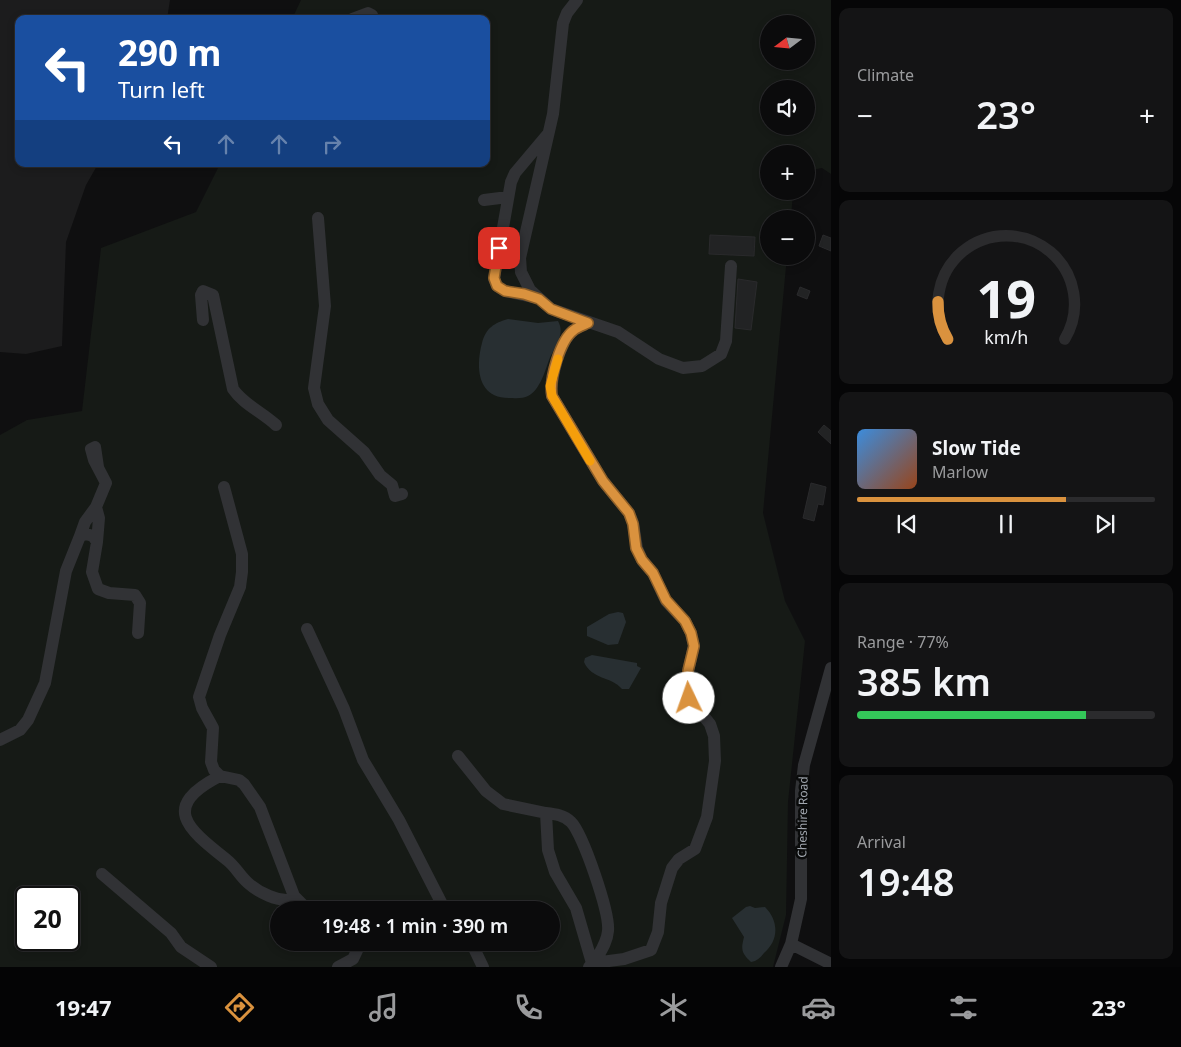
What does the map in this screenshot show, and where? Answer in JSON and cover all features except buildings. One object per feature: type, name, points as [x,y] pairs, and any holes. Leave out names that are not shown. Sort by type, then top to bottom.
[{"type":"street","points":[[577,0],[567,13],[563,23],[557,90],[520,258],[521,272],[530,290],[551,309],[618,332],[659,359],[683,368],[702,366],[720,354],[726,341],[731,266]]},
{"type":"street","points":[[360,15],[368,13],[372,15]]},
{"type":"street","points":[[539,299],[505,291],[497,286],[494,278],[508,197],[515,173],[548,134]]},
{"type":"street","points":[[484,200],[508,197]]},
{"type":"street","points":[[318,218],[325,306],[314,388],[318,404],[328,420],[364,452],[376,470],[392,485],[395,496],[402,494]]},
{"type":"street","points":[[203,320],[201,295],[203,292],[213,295],[233,389],[240,399],[258,409],[276,425]]},
{"type":"street","points":[[458,756],[486,791],[503,804],[559,815],[573,824],[602,894],[612,910],[605,944],[594,963],[624,960],[650,950],[658,932],[661,903],[670,884],[672,868],[679,859],[695,849],[699,842],[712,789],[715,761],[714,736],[710,724],[689,698],[688,671],[694,646],[691,633],[685,621],[666,600],[653,573],[642,560],[636,548],[633,524],[629,513],[603,481],[552,396],[550,386],[564,341],[573,331],[588,323]]},
{"type":"street","points":[[0,740],[20,730],[28,720],[45,683],[66,571],[85,522],[96,507],[106,483],[98,467]]},
{"type":"street","points":[[224,487],[242,554],[242,572],[240,587],[220,635],[200,697],[202,708],[213,728],[211,762],[214,770],[220,776],[239,780],[244,784],[260,807],[294,896],[299,901]]},
{"type":"street","points":[[96,507],[99,518],[92,572],[94,582],[98,589],[109,593],[135,595],[140,602],[138,633]]},
{"type":"street","points":[[80,536],[86,534],[93,536],[97,542]]},
{"type":"street","points":[[307,629],[344,709],[363,760],[399,820],[440,901]]},
{"type":"street","name":"Cheshire Road","points":[[781,967],[790,944],[801,899],[801,791],[804,765],[831,668]]},
{"type":"street","points":[[220,776],[204,784],[192,794],[185,805],[184,819],[192,831],[230,863],[248,883],[275,898],[293,899],[295,901]]},
{"type":"street","points":[[546,813],[548,850],[555,872],[576,908],[579,923],[590,953],[592,963],[589,967]]},
{"type":"street","points":[[102,874],[170,933],[181,947],[211,967]]},
{"type":"street","points":[[790,944],[831,964]]},
{"type":"street","points":[[338,967],[353,959],[357,951]]},
{"type":"street","points":[[475,951],[483,967]]},
{"type":"shaded area","points":[[0,0],[170,0],[168,15],[15,15],[15,167],[96,167],[86,185],[66,242],[62,346],[26,354],[0,352]]},
{"type":"shaded area","points":[[301,0],[831,0],[831,174],[822,168],[815,169],[815,145],[760,145],[760,200],[792,200],[792,210],[760,210],[760,265],[786,265],[763,513],[785,601],[805,641],[788,802],[786,915],[773,967],[0,967],[0,435],[27,420],[82,411],[101,248],[196,212],[218,167],[490,167],[490,15],[294,15]]},
{"type":"shaded area","points":[[508,319],[538,323],[558,321],[560,326],[560,336],[542,380],[532,393],[524,398],[498,397],[484,386],[479,370],[480,352],[486,333],[491,327]]},
{"type":"shaded area","points":[[623,613],[626,622],[618,644],[608,645],[587,636],[587,627],[609,614]]},
{"type":"shaded area","points":[[592,655],[637,663],[637,666],[641,668],[629,689],[622,689],[587,668],[584,662],[585,658]]},
{"type":"shaded area","points":[[750,906],[755,908],[765,907],[770,912],[775,924],[775,936],[769,948],[758,959],[751,962],[743,951],[744,937],[732,918]]},
{"type":"slow traffic","points":[[558,359],[550,386],[552,396],[590,461]]},
{"type":"route","points":[[499,248],[494,278],[497,286],[505,291],[539,299],[551,309],[588,323],[573,331],[564,341],[550,386],[552,396],[603,481],[629,513],[633,524],[636,548],[642,560],[653,573],[666,600],[677,610],[691,633],[694,646],[688,671],[689,698]]}]
